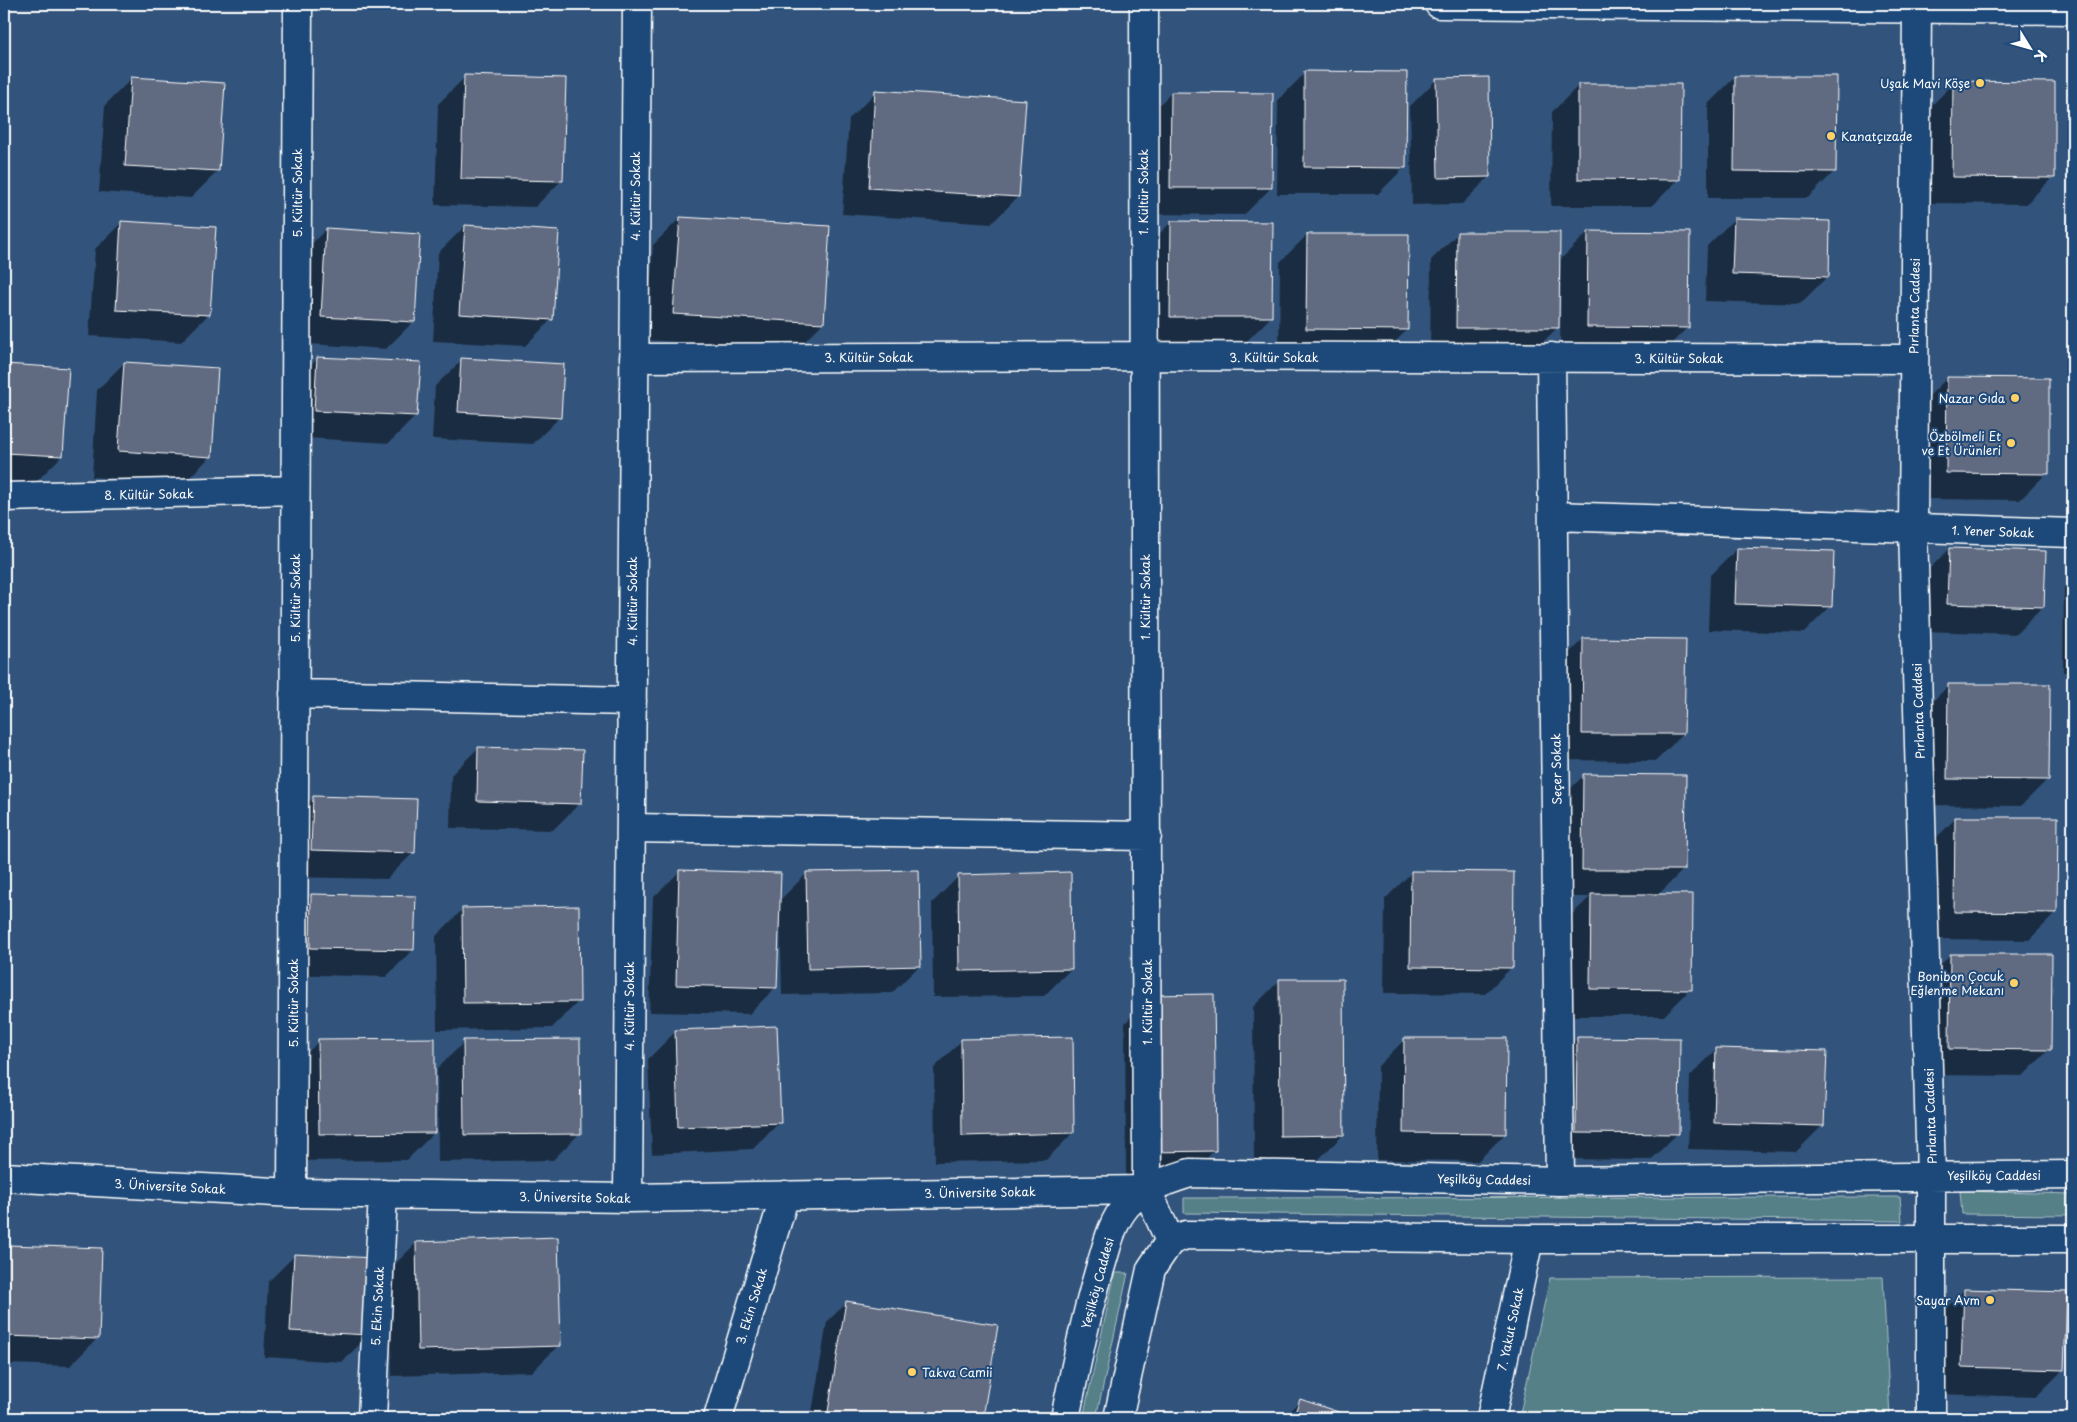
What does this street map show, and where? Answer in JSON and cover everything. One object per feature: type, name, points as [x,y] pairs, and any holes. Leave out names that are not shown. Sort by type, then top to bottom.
[{"type":"street","name":"5. Kültür Sokak","points":[[292,1193],[298,4]]},
{"type":"street","name":"4. Kültür Sokak","points":[[628,1198],[637,4]]},
{"type":"street","name":"1. Kültür Sokak","points":[[1144,4],[1143,356],[1147,836],[1147,1190]]},
{"type":"street","points":[[1438,4],[1917,6],[2073,10]]},
{"type":"street","name":"Pırlanta Caddesi","points":[[1917,6],[1913,528],[1931,1176],[1931,1418]]},
{"type":"street","name":"3. Kültür Sokak","points":[[634,358],[1143,356],[1913,359]]},
{"type":"street","name":"Seçer Sokak","points":[[1551,357],[1560,1181]]},
{"type":"street","name":"8. Kültür Sokak","points":[[4,497],[295,490]]},
{"type":"street","name":"1. Yener Sokak","points":[[1553,516],[2073,534]]},
{"type":"street","points":[[294,694],[632,701]]},
{"type":"street","points":[[631,828],[1147,836]]},
{"type":"street","name":"Yeşilköy Caddesi","points":[[1064,1418],[1093,1290],[1114,1223],[1127,1205],[1147,1190],[1168,1179],[1190,1173],[1560,1181],[2073,1175]]},
{"type":"street","name":"3. Üniversite Sokak","points":[[4,1177],[292,1193],[628,1198],[785,1194],[1147,1190]]},
{"type":"street","points":[[1147,1190],[1170,1241]]},
{"type":"street","name":"5. Ekin Sokak","points":[[372,1418],[382,1194]]},
{"type":"street","name":"3. Ekin Sokak","points":[[718,1418],[785,1194]]},
{"type":"street","points":[[1118,1418],[1151,1270],[1170,1241],[1186,1235],[1529,1240],[2073,1238]]},
{"type":"street","name":"7. Yakut Sokak","points":[[1490,1418],[1529,1240]]},
{"type":"green space","points":[[1960,1191],[2073,1194],[2073,1215],[1962,1214]]},
{"type":"green space","points":[[1900,1197],[1902,1221],[1184,1213],[1184,1198]]},
{"type":"green space","points":[[1115,1273],[1128,1273],[1096,1418],[1083,1418]]},
{"type":"green space","points":[[1883,1277],[1890,1418],[1519,1418],[1550,1278]]},
{"type":"building","points":[[1304,71],[1407,72],[1406,168],[1304,167]]},
{"type":"building","points":[[464,75],[566,78],[563,181],[461,179]]},
{"type":"building","points":[[1735,76],[1837,76],[1836,172],[1734,171]]},
{"type":"building","points":[[131,77],[225,83],[219,171],[125,166]]},
{"type":"building","points":[[1489,77],[1490,177],[1438,178],[1436,78]]},
{"type":"building","points":[[1953,81],[2055,82],[2055,178],[1952,177]]},
{"type":"building","points":[[1578,84],[1681,84],[1680,180],[1578,179]]},
{"type":"building","points":[[875,90],[1026,100],[1019,197],[869,188]]},
{"type":"building","points":[[1171,92],[1273,93],[1272,188],[1170,188]]},
{"type":"building","points":[[680,217],[830,226],[824,323],[673,314]]},
{"type":"building","points":[[1734,218],[1830,221],[1829,277],[1732,274]]},
{"type":"building","points":[[121,221],[216,227],[210,315],[116,310]]},
{"type":"building","points":[[1171,221],[1273,222],[1272,317],[1170,317]]},
{"type":"building","points":[[465,225],[559,231],[553,320],[459,314]]},
{"type":"building","points":[[326,228],[420,234],[415,322],[321,317]]},
{"type":"building","points":[[1588,231],[1690,232],[1689,328],[1587,327]]},
{"type":"building","points":[[1457,232],[1560,232],[1559,328],[1456,328]]},
{"type":"building","points":[[1307,234],[1409,234],[1408,330],[1306,329]]},
{"type":"building","points":[[317,357],[421,362],[417,416],[314,411]]},
{"type":"building","points":[[461,358],[564,364],[561,418],[458,412]]},
{"type":"building","points":[[124,362],[218,368],[212,457],[118,451]]},
{"type":"building","points":[[4,364],[69,368],[63,456],[4,453]]},
{"type":"building","points":[[1947,377],[2049,378],[2049,474],[1946,473]]},
{"type":"building","points":[[1737,548],[1834,551],[1832,607],[1735,604]]},
{"type":"building","points":[[1949,548],[2046,551],[2044,607],[1947,604]]},
{"type":"building","points":[[1583,638],[1686,639],[1684,734],[1582,734]]},
{"type":"building","points":[[1948,684],[2050,684],[2049,780],[1947,779]]},
{"type":"building","points":[[478,747],[583,750],[581,804],[477,801]]},
{"type":"building","points":[[1583,774],[1686,775],[1685,870],[1582,870]]},
{"type":"building","points":[[313,796],[417,799],[415,853],[311,850]]},
{"type":"building","points":[[1955,817],[2058,817],[2057,913],[1954,912]]},
{"type":"building","points":[[679,870],[781,873],[777,988],[676,985]]},
{"type":"building","points":[[919,870],[921,966],[808,969],[806,872]]},
{"type":"building","points":[[1411,871],[1514,872],[1513,968],[1410,967]]},
{"type":"building","points":[[1071,872],[1072,969],[959,971],[958,875]]},
{"type":"building","points":[[311,894],[416,896],[414,950],[310,948]]},
{"type":"building","points":[[1591,894],[1693,894],[1692,990],[1590,989]]},
{"type":"building","points":[[579,906],[580,1002],[463,1003],[462,908]]},
{"type":"building","points":[[1950,954],[2052,954],[2051,1050],[1949,1049]]},
{"type":"building","points":[[1279,979],[1343,979],[1344,1135],[1280,1136]]},
{"type":"building","points":[[1214,994],[1216,1151],[1152,1152],[1151,995]]},
{"type":"building","points":[[777,1026],[781,1123],[678,1127],[675,1030]]},
{"type":"building","points":[[1073,1037],[1074,1133],[962,1136],[961,1039]]},
{"type":"building","points":[[1577,1037],[1680,1038],[1679,1134],[1576,1133]]},
{"type":"building","points":[[435,1038],[435,1133],[319,1134],[318,1039]]},
{"type":"building","points":[[1404,1038],[1507,1038],[1506,1134],[1403,1133]]},
{"type":"building","points":[[580,1039],[581,1134],[464,1135],[463,1040]]},
{"type":"building","points":[[1716,1048],[1827,1051],[1824,1126],[1714,1123]]},
{"type":"building","points":[[558,1237],[561,1346],[418,1350],[416,1242]]},
{"type":"building","points":[[7,1245],[102,1248],[99,1339],[4,1336]]},
{"type":"building","points":[[294,1254],[375,1258],[370,1335],[290,1331]]},
{"type":"building","points":[[1964,1289],[2067,1292],[2064,1370],[1961,1367]]},
{"type":"building","name":"Takva Camii","points":[[846,1301],[998,1325],[983,1418],[827,1418]]},
{"type":"building","points":[[1300,1399],[1356,1418],[1293,1418]]},
{"type":"building","points":[[199,1414],[243,1414],[243,1418],[199,1418]]},
{"type":"place","name":"Uşak Mavi Köşe","points":[[1980,83]]},
{"type":"place","name":"Kanatçızade","points":[[1831,136]]},
{"type":"place","name":"Nazar Gıda","points":[[2015,398]]},
{"type":"place","name":"Özbölmeli Et ve Et Ürünleri","points":[[2011,443]]},
{"type":"place","name":"Bonibon Çocuk Eğlenme Mekanı","points":[[2014,983]]},
{"type":"place","name":"Sayar Avm","points":[[1990,1300]]},
{"type":"place","name":"Takva Camii","points":[[912,1372]]}]
